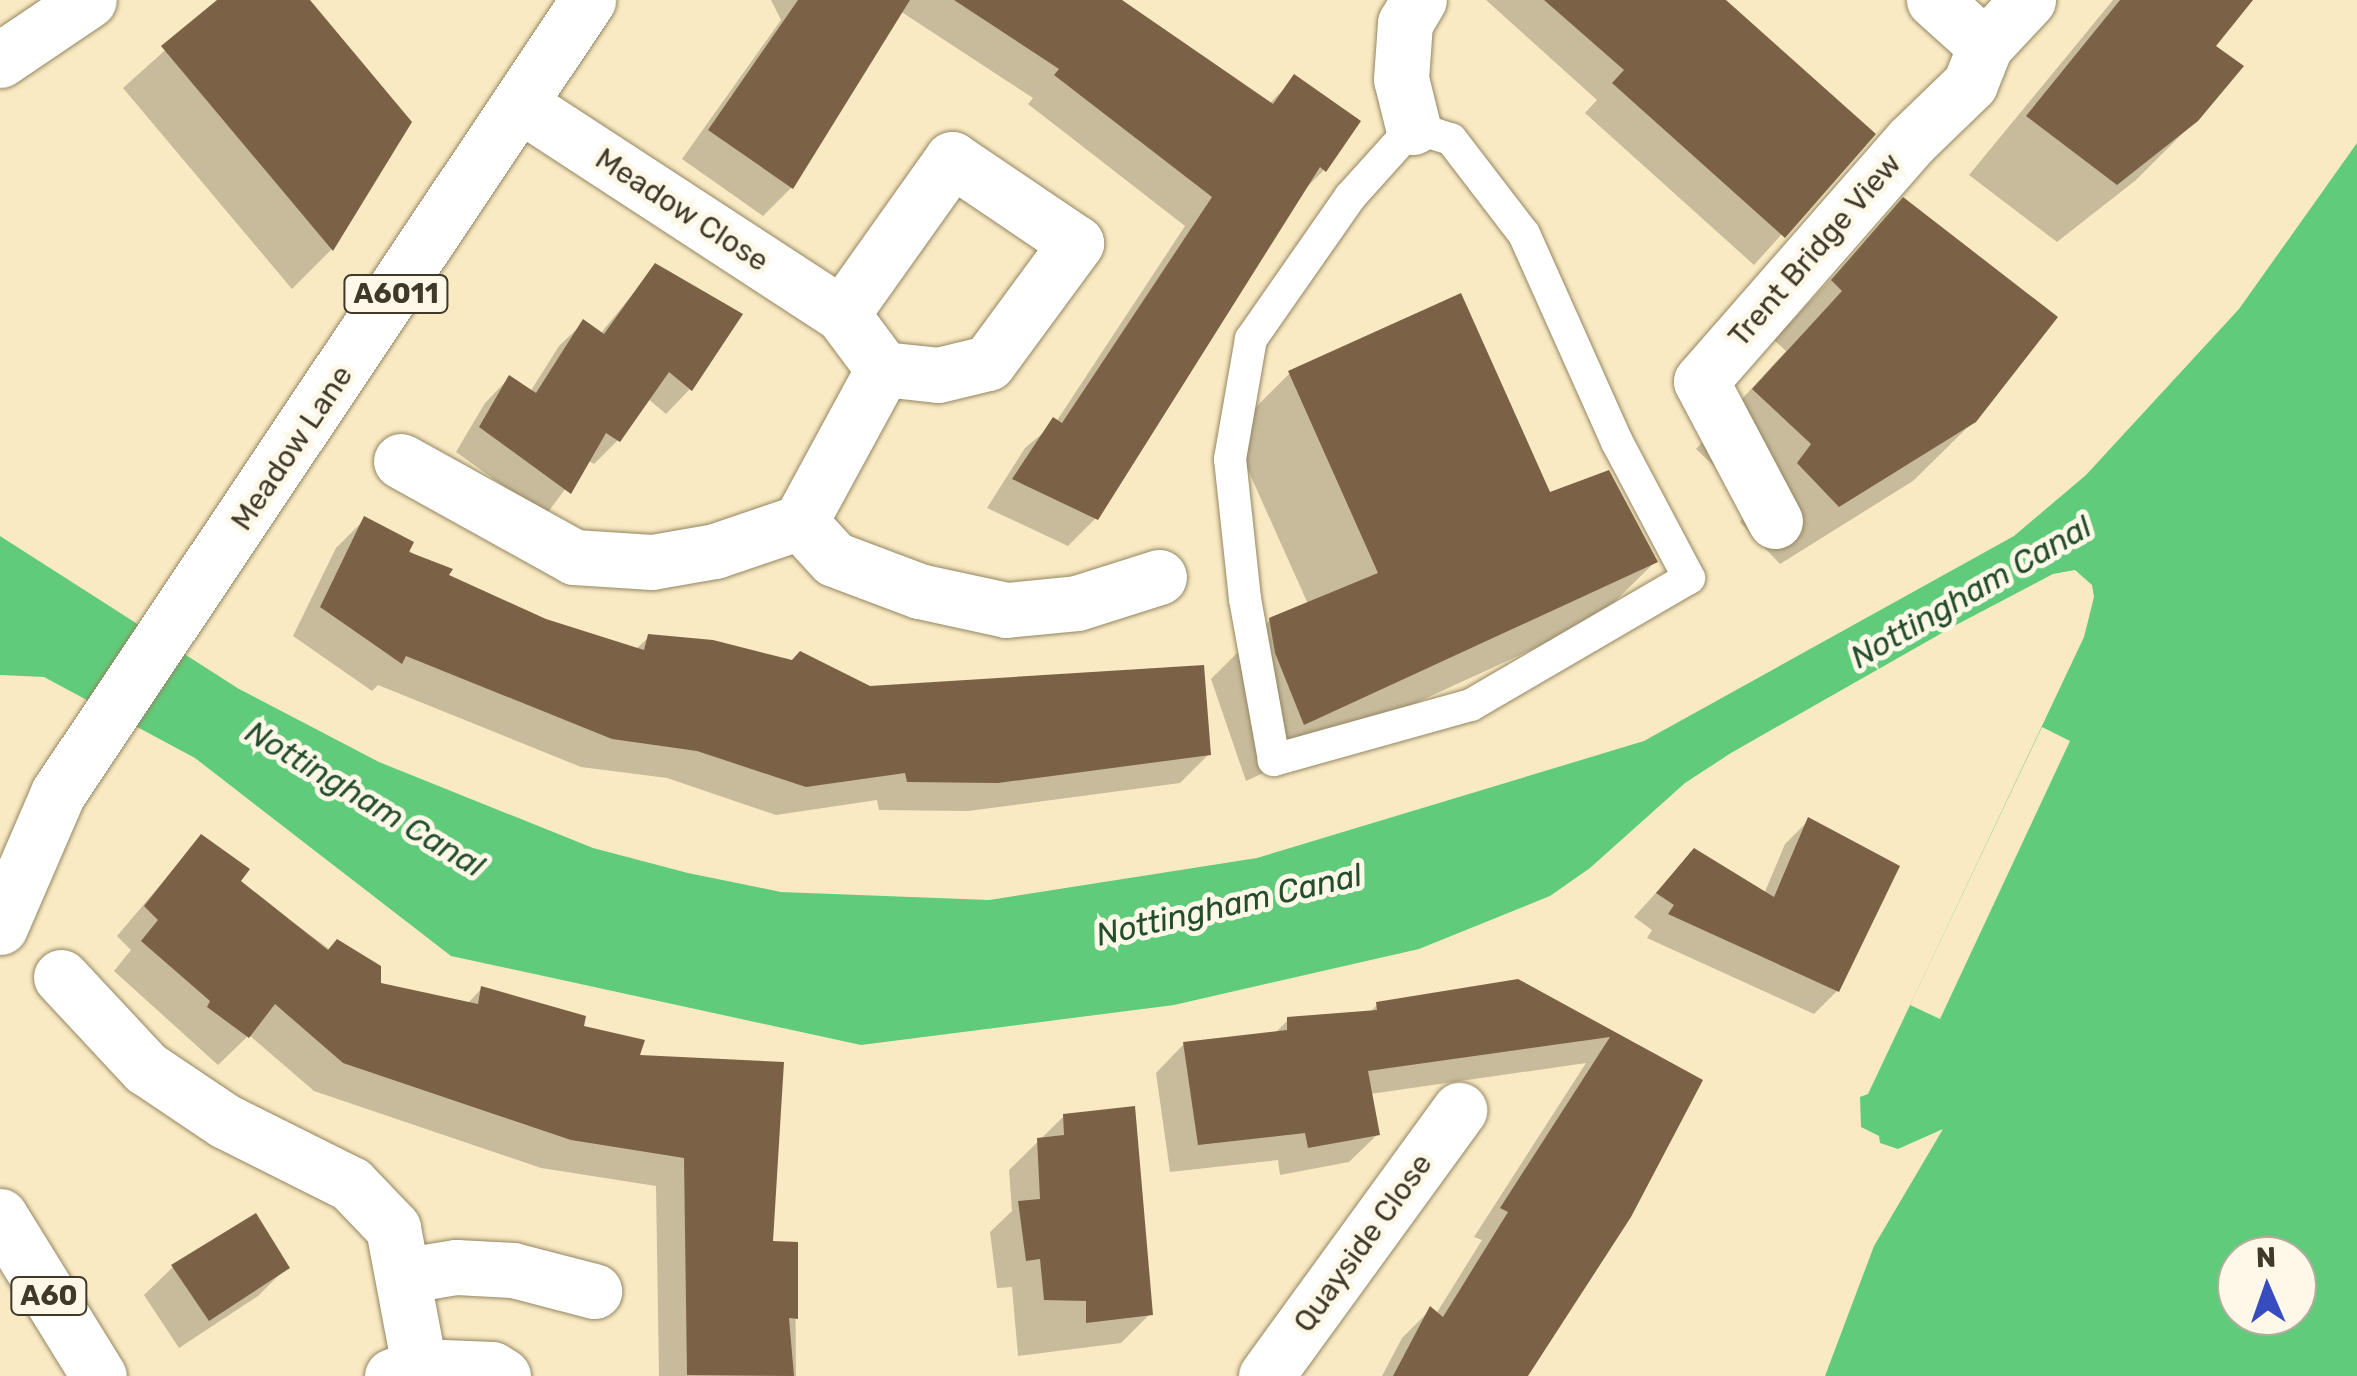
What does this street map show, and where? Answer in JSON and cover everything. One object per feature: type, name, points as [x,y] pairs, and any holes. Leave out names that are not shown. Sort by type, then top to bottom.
[{"type":"street","points":[[0,60],[89,0]]},
{"type":"street","name":"Meadow Lane","points":[[0,927],[58,793],[588,0]]},
{"type":"street","points":[[1413,127],[1402,79],[1405,22],[1419,0]]},
{"type":"street","points":[[1934,0],[1985,46]]},
{"type":"street","name":"Trent Bridge View","points":[[1774,521],[1701,382],[1911,141],[1970,84],[1985,46],[2028,0]]},
{"type":"street","name":"Meadow Close","points":[[521,105],[842,314],[883,369]]},
{"type":"street","points":[[402,461],[574,557],[652,562],[766,537],[800,522],[883,369],[938,375],[988,363],[1076,243],[952,159],[842,314]]},
{"type":"street","points":[[800,522],[834,560],[919,590],[1006,610],[1077,602],[1159,578]]},
{"type":"street","points":[[0,820],[58,793]]},
{"type":"street","points":[[61,977],[146,1068],[226,1121],[351,1184],[394,1228],[407,1275],[405,1371],[492,1368],[504,1376]]},
{"type":"street","name":"Quayside Close","points":[[1266,1376],[1460,1110]]},
{"type":"street","name":"A60","points":[[0,1216],[99,1376]]},
{"type":"street","points":[[407,1275],[456,1266],[513,1270],[594,1291]]},
{"type":"lane","points":[[1413,127],[1451,139],[1524,234],[1617,442],[1690,578],[1471,705],[1274,760],[1245,599],[1230,459],[1251,338],[1350,197],[1413,127]]},
{"type":"water","name":"Nottingham Canal","points":[[2357,143],[2357,1376],[1825,1376],[1874,1246],[1943,1129],[1898,1149],[1880,1143],[1879,1136],[1861,1127],[1860,1097],[1868,1094],[2084,637],[2094,597],[2092,585],[2075,570],[2053,574],[1956,625],[1731,753],[1685,783],[1590,868],[1550,896],[1419,949],[1174,1005],[861,1045],[451,956],[195,758],[44,677],[0,675],[0,536],[239,689],[379,762],[593,848],[781,892],[989,900],[1257,858],[1644,741],[2014,536],[2086,475],[2239,309]]},
{"type":"pier","points":[[2042,727],[2070,741],[1940,1019],[1910,1005]]},
{"type":"building","points":[[217,0],[310,0],[412,122],[333,251],[161,46]]},
{"type":"building","points":[[798,0],[910,0],[793,189],[708,130]]},
{"type":"building","points":[[954,0],[1122,0],[1273,104],[1294,74],[1361,121],[1326,172],[1320,167],[1098,520],[1012,479],[1053,417],[1062,423],[1212,197],[1054,75],[1059,69]]},
{"type":"building","points":[[1544,0],[1726,0],[1876,134],[1785,238],[1612,83],[1624,70]]},
{"type":"building","points":[[2120,0],[2253,0],[2216,46],[2244,66],[2198,121],[2117,185],[2026,116]]},
{"type":"building","points":[[1903,197],[2058,317],[1976,422],[1839,507],[1797,463],[1811,444],[1752,389],[1842,291],[1831,280]]},
{"type":"building","points":[[655,263],[743,314],[692,391],[669,372],[620,442],[606,433],[571,494],[479,427],[509,375],[536,393],[583,319],[604,334]]},
{"type":"building","points":[[1461,293],[1550,492],[1609,470],[1658,562],[1304,725],[1275,653],[1269,618],[1378,573],[1288,371]]},
{"type":"building","points":[[364,516],[414,542],[409,552],[453,569],[449,575],[546,619],[644,650],[648,634],[713,640],[792,660],[800,651],[870,686],[1204,665],[1211,755],[998,783],[907,782],[905,773],[806,787],[697,751],[612,739],[406,656],[402,664],[320,607]]},
{"type":"building","points":[[1808,817],[1900,866],[1839,992],[1668,914],[1674,905],[1656,893],[1694,848],[1774,897]]},
{"type":"building","points":[[201,834],[250,869],[241,881],[328,950],[337,939],[381,966],[381,983],[478,1004],[481,986],[586,1016],[584,1026],[645,1040],[640,1055],[784,1062],[773,1241],[798,1242],[798,1319],[789,1318],[794,1376],[687,1375],[684,1158],[571,1140],[343,1063],[275,1004],[249,1038],[207,1007],[210,1001],[141,941],[158,920],[144,906]]},
{"type":"building","points":[[1518,979],[1703,1080],[1631,1217],[1528,1376],[1393,1376],[1430,1306],[1443,1317],[1508,1212],[1500,1208],[1610,1037],[1368,1071],[1380,1135],[1308,1148],[1305,1133],[1198,1145],[1183,1042],[1287,1030],[1287,1017],[1377,1010],[1376,1002]]},
{"type":"building","points":[[1135,1106],[1153,1315],[1086,1323],[1086,1301],[1044,1300],[1040,1259],[1026,1261],[1018,1201],[1040,1199],[1037,1138],[1064,1135],[1063,1114]]},
{"type":"building","points":[[256,1213],[290,1268],[209,1321],[171,1265]]}]
